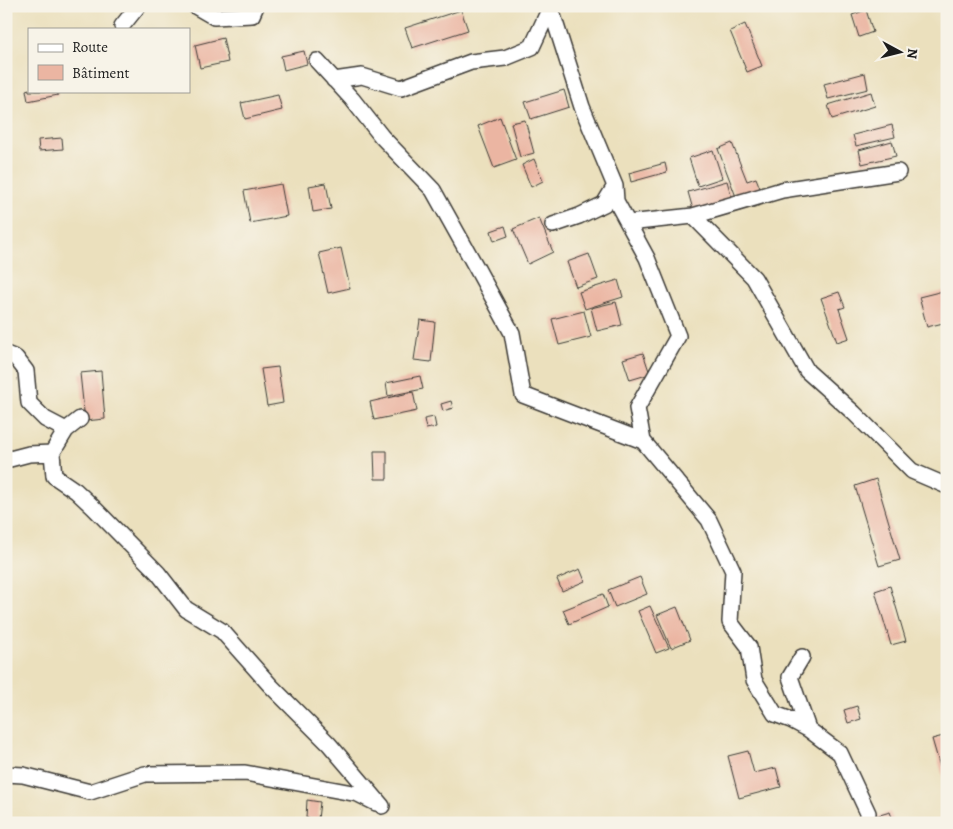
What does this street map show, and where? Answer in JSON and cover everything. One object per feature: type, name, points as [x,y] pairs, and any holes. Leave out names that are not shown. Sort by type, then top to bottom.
[{"type":"street","points":[[122,26],[138,6]]},
{"type":"street","points":[[195,6],[214,17],[252,15],[256,6]]},
{"type":"street","points":[[334,80],[362,76],[401,88],[471,62],[505,58],[532,47],[550,7]]},
{"type":"street","points":[[550,7],[582,107],[615,186],[616,201],[647,258],[678,336],[637,408],[643,441]]},
{"type":"street","points":[[317,61],[352,99],[382,137],[433,190],[512,333],[523,395],[643,441],[709,520],[734,571],[730,622],[750,647],[754,680],[775,714],[808,729],[840,753],[868,814]]},
{"type":"street","points":[[628,223],[693,216],[782,190],[898,172]]},
{"type":"street","points":[[553,224],[579,216],[604,204],[615,186]]},
{"type":"street","points":[[693,216],[754,278],[807,371],[854,413],[912,471],[947,486]]},
{"type":"street","points":[[6,354],[16,358],[26,371],[29,403],[45,419],[66,430]]},
{"type":"street","points":[[6,774],[23,775],[90,792],[145,774],[245,773],[358,794],[382,806],[329,744],[270,685],[222,631],[186,609],[158,573],[93,507],[76,491],[54,476],[52,453],[66,430],[80,419]]},
{"type":"street","points":[[6,460],[28,454],[52,453]]},
{"type":"street","points":[[802,657],[790,677],[808,729]]},
{"type":"building","points":[[461,10],[468,30],[412,48],[405,28]]},
{"type":"building","points":[[866,10],[873,32],[859,37],[852,15]]},
{"type":"building","points":[[745,24],[762,66],[747,72],[730,31]]},
{"type":"building","points":[[223,38],[228,62],[200,68],[195,45]]},
{"type":"building","points":[[304,51],[307,64],[284,70],[281,56]]},
{"type":"building","points":[[865,73],[868,89],[828,99],[824,84]]},
{"type":"building","points":[[28,89],[28,92],[57,92],[58,95],[28,101],[26,90]]},
{"type":"building","points":[[564,90],[569,107],[531,119],[525,102]]},
{"type":"building","points":[[871,92],[875,106],[832,119],[828,105]]},
{"type":"building","points":[[278,95],[282,110],[245,119],[241,103]]},
{"type":"building","points":[[500,117],[516,160],[494,168],[478,126]]},
{"type":"building","points":[[525,120],[534,153],[520,157],[511,123]]},
{"type":"building","points":[[892,125],[895,137],[856,146],[853,135]]},
{"type":"building","points":[[62,138],[63,149],[39,151],[38,140]]},
{"type":"building","points":[[892,141],[896,156],[862,164],[859,150]]},
{"type":"building","points":[[732,143],[747,181],[756,178],[762,193],[738,202],[718,149]]},
{"type":"building","points":[[713,150],[722,178],[698,186],[689,158]]},
{"type":"building","points":[[534,159],[543,181],[531,187],[522,165]]},
{"type":"building","points":[[665,163],[667,172],[631,182],[629,173]]},
{"type":"building","points":[[727,181],[733,202],[694,213],[688,192]]},
{"type":"building","points":[[326,183],[331,209],[313,212],[309,186]]},
{"type":"building","points":[[281,184],[287,216],[250,223],[244,191]]},
{"type":"building","points":[[539,218],[553,252],[528,264],[513,229]]},
{"type":"building","points":[[505,226],[508,236],[494,241],[491,231]]},
{"type":"building","points":[[341,248],[350,288],[328,293],[319,253]]},
{"type":"building","points":[[589,254],[598,279],[576,287],[567,262]]},
{"type":"building","points":[[618,280],[623,297],[585,309],[579,292]]},
{"type":"building","points":[[947,290],[947,322],[927,327],[919,297]]},
{"type":"building","points":[[839,292],[845,307],[839,309],[849,338],[837,342],[821,298]]},
{"type":"building","points":[[616,302],[622,325],[597,331],[591,308]]},
{"type":"building","points":[[584,311],[591,337],[559,345],[552,319]]},
{"type":"building","points":[[420,320],[435,322],[431,362],[414,360]]},
{"type":"building","points":[[643,353],[650,374],[630,380],[623,359]]},
{"type":"building","points":[[278,367],[283,403],[267,406],[261,369]]},
{"type":"building","points":[[101,371],[105,419],[85,421],[80,373]]},
{"type":"building","points":[[420,376],[423,389],[388,396],[386,383]]},
{"type":"building","points":[[413,392],[417,411],[374,420],[370,402]]},
{"type":"building","points":[[451,401],[453,408],[443,411],[441,404]]},
{"type":"building","points":[[434,417],[436,427],[426,429],[424,419]]},
{"type":"building","points":[[374,451],[387,451],[387,479],[375,479]]},
{"type":"building","points":[[876,479],[900,560],[879,566],[855,486]]},
{"type":"building","points":[[580,569],[585,581],[562,591],[557,579]]},
{"type":"building","points":[[640,577],[647,594],[615,607],[608,590]]},
{"type":"building","points":[[890,586],[906,641],[891,645],[875,591]]},
{"type":"building","points":[[603,594],[608,607],[569,624],[563,610]]},
{"type":"building","points":[[650,606],[669,648],[656,653],[638,611]]},
{"type":"building","points":[[677,607],[690,640],[671,648],[657,615]]},
{"type":"building","points":[[857,706],[861,719],[848,723],[844,710]]},
{"type":"building","points":[[947,735],[947,787],[946,787],[932,739]]},
{"type":"building","points":[[748,751],[754,773],[776,768],[781,787],[739,798],[728,756]]},
{"type":"building","points":[[307,800],[320,802],[318,819],[306,818]]},
{"type":"building","points":[[890,812],[894,823],[875,823],[873,817]]}]
